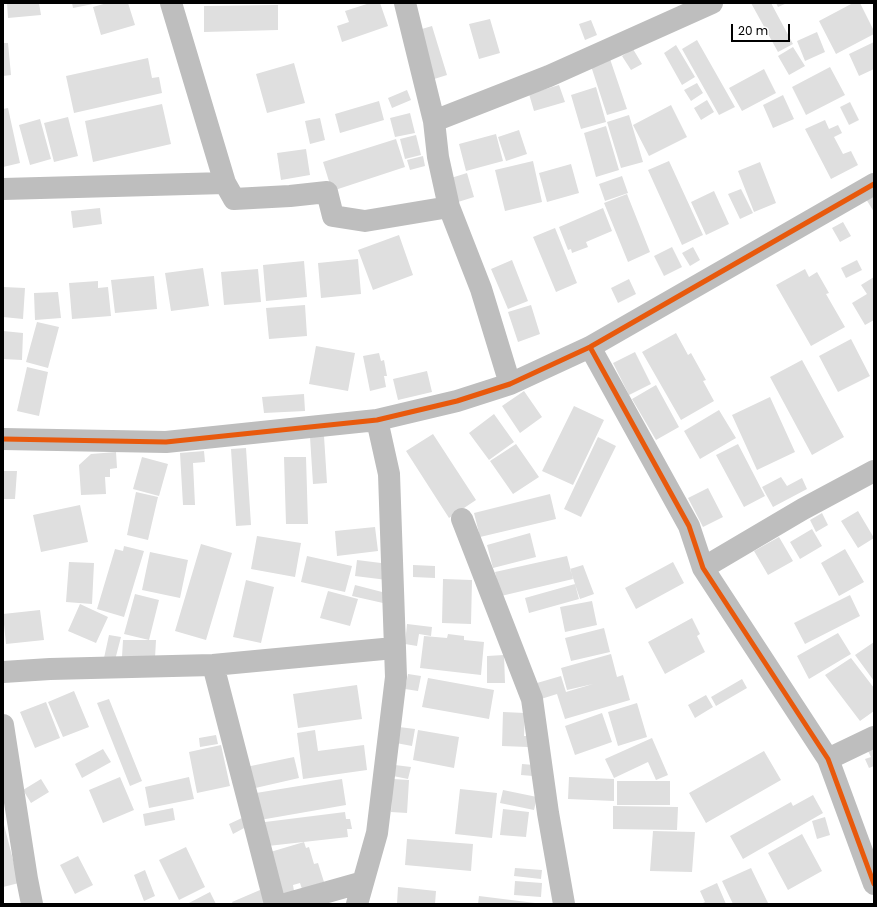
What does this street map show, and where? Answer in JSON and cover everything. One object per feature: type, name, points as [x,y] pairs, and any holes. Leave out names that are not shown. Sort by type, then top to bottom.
[{"type":"street","points":[[171,3],[225,183],[234,199],[283,197],[327,192],[333,216],[366,221],[449,207]]},
{"type":"street","points":[[405,3],[434,121],[438,157],[449,207],[481,289],[510,384]]},
{"type":"street","points":[[434,121],[549,76],[712,3]]},
{"type":"street","points":[[3,189],[225,183]]},
{"type":"street","points":[[3,439],[166,442],[377,420],[457,401],[510,384],[590,347],[874,184]]},
{"type":"street","points":[[590,347],[689,526],[703,568],[828,759],[874,884]]},
{"type":"street","points":[[357,904],[377,833],[396,677],[389,474],[377,420]]},
{"type":"street","points":[[703,568],[803,509],[874,471]]},
{"type":"street","points":[[462,519],[532,699],[548,812],[564,904]]},
{"type":"street","points":[[3,672],[50,669],[213,665],[394,648]]},
{"type":"street","points":[[213,665],[275,904]]},
{"type":"street","points":[[3,725],[32,904]]},
{"type":"street","points":[[828,759],[874,737]]},
{"type":"street","points":[[285,904],[363,882]]},
{"type":"building","points":[[7,3],[39,3],[41,15],[8,18]]},
{"type":"building","points":[[72,3],[93,3],[93,4],[73,8]]},
{"type":"building","points":[[107,3],[128,3],[135,25],[101,35],[93,7]]},
{"type":"building","points":[[370,3],[380,3],[388,26],[342,42],[337,26],[349,22],[345,11]]},
{"type":"building","points":[[751,3],[771,3],[793,44],[778,52]]},
{"type":"building","points":[[776,3],[787,3],[778,7]]},
{"type":"building","points":[[853,3],[860,3],[874,31],[874,34],[836,54],[819,21]]},
{"type":"building","points":[[278,5],[278,30],[204,32],[204,6]]},
{"type":"building","points":[[490,19],[500,53],[479,59],[469,24]]},
{"type":"building","points":[[591,20],[597,35],[585,40],[579,24]]},
{"type":"building","points":[[432,26],[447,75],[431,80],[415,31]]},
{"type":"building","points":[[817,32],[825,52],[805,61],[797,41]]},
{"type":"building","points":[[697,40],[735,107],[719,115],[682,49]]},
{"type":"building","points":[[874,42],[874,69],[859,76],[849,54]]},
{"type":"building","points":[[3,43],[8,43],[11,75],[3,76]]},
{"type":"building","points":[[676,45],[695,77],[682,85],[664,53]]},
{"type":"building","points":[[793,47],[805,66],[789,75],[778,56]]},
{"type":"building","points":[[633,49],[642,64],[631,70],[622,56]]},
{"type":"building","points":[[148,58],[152,78],[159,77],[162,93],[74,113],[66,76]]},
{"type":"building","points":[[610,59],[627,109],[607,115],[591,66]]},
{"type":"building","points":[[294,63],[305,103],[267,113],[256,74]]},
{"type":"building","points":[[830,67],[845,95],[806,115],[792,87]]},
{"type":"building","points":[[764,69],[776,93],[742,111],[729,88]]},
{"type":"building","points":[[697,83],[703,93],[691,101],[684,90]]},
{"type":"building","points":[[559,85],[565,102],[534,111],[529,94]]},
{"type":"building","points":[[596,87],[606,122],[581,129],[571,95]]},
{"type":"building","points":[[407,90],[411,100],[392,108],[388,98]]},
{"type":"building","points":[[783,95],[794,119],[773,128],[763,105]]},
{"type":"building","points":[[707,100],[714,112],[701,120],[694,108]]},
{"type":"building","points":[[379,101],[384,120],[340,133],[335,114]]},
{"type":"building","points":[[850,102],[859,120],[849,125],[840,107]]},
{"type":"building","points":[[162,104],[171,144],[93,162],[85,121]]},
{"type":"building","points":[[671,105],[687,137],[649,156],[633,125]]},
{"type":"building","points":[[8,108],[20,163],[3,167],[3,109]]},
{"type":"building","points":[[410,113],[415,133],[395,137],[390,118]]},
{"type":"building","points":[[629,115],[643,162],[621,168],[607,122]]},
{"type":"building","points":[[68,117],[78,156],[54,162],[44,123]]},
{"type":"building","points":[[320,118],[325,140],[310,144],[305,121]]},
{"type":"building","points":[[40,119],[51,159],[30,165],[19,125]]},
{"type":"building","points":[[825,120],[829,129],[838,125],[842,133],[834,137],[843,154],[851,151],[858,165],[831,179],[805,129]]},
{"type":"building","points":[[606,126],[619,170],[596,177],[584,133]]},
{"type":"building","points":[[519,130],[527,154],[506,161],[498,137]]},
{"type":"building","points":[[496,134],[503,161],[466,171],[459,144]]},
{"type":"building","points":[[416,135],[421,155],[405,159],[400,139]]},
{"type":"building","points":[[396,139],[405,167],[332,191],[323,162]]},
{"type":"building","points":[[306,149],[310,175],[281,180],[277,153]]},
{"type":"building","points":[[423,156],[425,166],[410,170],[407,160]]},
{"type":"building","points":[[533,161],[542,202],[505,211],[495,170]]},
{"type":"building","points":[[669,161],[703,235],[682,245],[648,170]]},
{"type":"building","points":[[760,162],[776,203],[754,212],[738,171]]},
{"type":"building","points":[[571,164],[579,193],[547,202],[539,173]]},
{"type":"building","points":[[467,173],[474,197],[458,202],[451,178]]},
{"type":"building","points":[[622,176],[628,193],[605,201],[599,184]]},
{"type":"building","points":[[741,189],[753,213],[740,219],[728,194]]},
{"type":"building","points":[[714,191],[729,224],[706,235],[691,202]]},
{"type":"building","points":[[627,194],[650,252],[628,262],[604,203]]},
{"type":"building","points":[[874,194],[874,212],[866,199]]},
{"type":"building","points":[[100,208],[102,224],[73,228],[71,211]]},
{"type":"building","points":[[603,208],[612,231],[586,242],[588,247],[572,253],[571,249],[568,250],[559,227]]},
{"type":"building","points":[[843,222],[851,236],[840,242],[832,228]]},
{"type":"building","points":[[555,228],[577,283],[556,292],[533,237]]},
{"type":"building","points":[[399,235],[413,275],[373,290],[358,250]]},
{"type":"building","points":[[672,247],[682,267],[664,276],[654,256]]},
{"type":"building","points":[[693,247],[700,260],[690,266],[682,253]]},
{"type":"building","points":[[358,259],[361,294],[321,298],[318,263]]},
{"type":"building","points":[[512,260],[528,301],[508,309],[491,269]]},
{"type":"building","points":[[857,260],[862,270],[846,278],[841,268]]},
{"type":"building","points":[[304,261],[307,297],[266,301],[263,265]]},
{"type":"building","points":[[203,268],[209,306],[171,311],[165,273]]},
{"type":"building","points":[[258,269],[261,302],[224,305],[221,272]]},
{"type":"building","points":[[805,269],[809,277],[817,272],[829,293],[826,294],[845,327],[811,346],[776,285]]},
{"type":"building","points":[[154,276],[157,309],[115,313],[111,280]]},
{"type":"building","points":[[874,277],[874,320],[865,325],[852,303],[867,294],[861,285]]},
{"type":"building","points":[[629,279],[636,294],[618,303],[611,288]]},
{"type":"building","points":[[98,281],[98,288],[108,287],[111,316],[72,319],[69,283]]},
{"type":"building","points":[[3,287],[25,288],[23,319],[3,317]]},
{"type":"building","points":[[58,292],[61,318],[35,320],[34,293]]},
{"type":"building","points":[[305,305],[307,336],[269,339],[266,308]]},
{"type":"building","points":[[531,305],[540,334],[518,342],[508,312]]},
{"type":"building","points":[[37,322],[59,327],[48,368],[26,362]]},
{"type":"building","points":[[3,331],[23,333],[22,360],[3,359]]},
{"type":"building","points":[[676,333],[688,355],[691,353],[706,380],[703,381],[714,401],[681,420],[642,352]]},
{"type":"building","points":[[851,339],[870,376],[838,392],[819,356]]},
{"type":"building","points":[[316,346],[355,353],[348,391],[309,384]]},
{"type":"building","points":[[635,352],[651,384],[629,395],[613,363]]},
{"type":"building","points":[[379,353],[381,361],[384,360],[387,376],[384,376],[386,387],[370,391],[363,356]]},
{"type":"building","points":[[802,360],[844,437],[812,455],[770,377]]},
{"type":"building","points":[[27,367],[48,372],[39,416],[17,411]]},
{"type":"building","points":[[427,371],[432,392],[398,400],[393,379]]},
{"type":"building","points":[[656,385],[679,427],[656,440],[632,399]]},
{"type":"building","points":[[524,391],[542,417],[520,433],[502,406]]},
{"type":"building","points":[[304,394],[305,411],[264,413],[262,397]]},
{"type":"building","points":[[770,397],[795,452],[757,470],[732,415]]},
{"type":"building","points":[[574,406],[604,420],[573,485],[542,471]]},
{"type":"building","points":[[719,410],[736,438],[700,459],[684,431]]},
{"type":"building","points":[[494,414],[514,442],[489,460],[469,433]]},
{"type":"building","points":[[433,434],[476,500],[449,518],[406,451]]},
{"type":"building","points":[[324,436],[327,483],[313,484],[310,437]]},
{"type":"building","points":[[598,437],[616,446],[581,517],[564,509]]},
{"type":"building","points":[[516,444],[539,477],[513,494],[490,461]]},
{"type":"building","points":[[738,444],[765,496],[744,507],[716,455]]},
{"type":"building","points":[[246,448],[251,525],[236,526],[231,449]]},
{"type":"building","points":[[204,451],[205,462],[193,463],[195,505],[183,505],[180,453]]},
{"type":"building","points":[[116,452],[117,468],[110,469],[110,477],[105,477],[106,494],[81,495],[79,465],[91,454]]},
{"type":"building","points":[[142,457],[168,464],[159,496],[133,489]]},
{"type":"building","points":[[284,457],[306,457],[308,524],[286,524]]},
{"type":"building","points":[[3,471],[17,471],[15,499],[3,499]]},
{"type":"building","points":[[781,477],[787,486],[802,478],[807,489],[773,507],[762,487]]},
{"type":"building","points":[[708,488],[723,517],[703,527],[688,498]]},
{"type":"building","points":[[136,492],[158,497],[148,540],[127,535]]},
{"type":"building","points":[[550,494],[556,519],[480,537],[474,513]]},
{"type":"building","points":[[80,505],[88,542],[41,552],[33,515]]},
{"type":"building","points":[[858,511],[874,538],[858,548],[841,521]]},
{"type":"building","points":[[822,513],[828,525],[816,532],[810,520]]},
{"type":"building","points":[[375,527],[378,551],[337,556],[335,531]]},
{"type":"building","points":[[812,529],[822,546],[800,559],[790,542]]},
{"type":"building","points":[[530,533],[536,557],[493,568],[487,545]]},
{"type":"building","points":[[257,536],[301,543],[295,577],[251,569]]},
{"type":"building","points":[[779,537],[793,561],[768,575],[754,551]]},
{"type":"building","points":[[201,544],[232,553],[206,640],[175,631]]},
{"type":"building","points":[[124,546],[144,551],[124,617],[97,609],[115,549],[123,551]]},
{"type":"building","points":[[845,549],[864,582],[839,596],[821,563]]},
{"type":"building","points":[[150,552],[188,560],[180,598],[142,590]]},
{"type":"building","points":[[307,556],[352,566],[345,592],[301,582]]},
{"type":"building","points":[[567,556],[573,579],[501,596],[495,572]]},
{"type":"building","points":[[357,560],[389,564],[387,580],[355,576]]},
{"type":"building","points":[[69,562],[94,563],[92,604],[66,602]]},
{"type":"building","points":[[673,562],[684,583],[636,609],[625,588]]},
{"type":"building","points":[[413,565],[435,566],[435,578],[413,577]]},
{"type":"building","points":[[583,565],[594,594],[580,599],[570,569]]},
{"type":"building","points":[[443,579],[472,580],[471,624],[442,623]]},
{"type":"building","points":[[246,580],[274,587],[261,643],[233,637]]},
{"type":"building","points":[[575,584],[579,599],[529,613],[525,598]]},
{"type":"building","points":[[355,585],[386,593],[383,603],[352,596]]},
{"type":"building","points":[[328,591],[358,599],[350,626],[320,618]]},
{"type":"building","points":[[135,594],[159,600],[149,640],[124,634]]},
{"type":"building","points":[[850,595],[860,616],[805,644],[794,623]]},
{"type":"building","points":[[592,601],[597,625],[565,632],[560,607]]},
{"type":"building","points":[[80,604],[108,617],[96,643],[68,631]]},
{"type":"building","points":[[40,610],[44,640],[6,644],[3,614]]},
{"type":"building","points":[[692,618],[700,634],[697,636],[705,652],[665,674],[648,642]]},
{"type":"building","points":[[407,624],[432,627],[431,636],[419,634],[417,646],[405,644]]},
{"type":"building","points":[[604,628],[610,652],[571,661],[565,638]]},
{"type":"building","points":[[838,633],[851,654],[809,679],[797,656]]},
{"type":"building","points":[[448,634],[464,636],[464,640],[484,642],[481,675],[420,668],[424,636],[447,638]]},
{"type":"building","points":[[109,635],[121,637],[115,660],[104,658]]},
{"type":"building","points":[[123,640],[156,640],[155,658],[122,657]]},
{"type":"building","points":[[874,642],[874,681],[855,655]]},
{"type":"building","points":[[611,654],[617,677],[623,675],[630,700],[565,719],[557,694],[541,699],[537,683],[561,676],[566,692],[593,684],[567,690],[561,668]]},
{"type":"building","points":[[504,655],[505,683],[487,683],[487,656]]},
{"type":"building","points":[[851,658],[874,688],[874,711],[860,721],[825,675]]},
{"type":"building","points":[[408,674],[421,676],[418,691],[405,689]]},
{"type":"building","points":[[428,678],[494,690],[489,719],[422,707]]},
{"type":"building","points":[[742,679],[747,688],[716,706],[711,697]]},
{"type":"building","points":[[357,685],[362,719],[298,728],[293,694]]},
{"type":"building","points":[[74,691],[89,727],[63,737],[48,702]]},
{"type":"building","points":[[706,695],[713,707],[695,718],[688,705]]},
{"type":"building","points":[[109,699],[142,781],[130,786],[97,703]]},
{"type":"building","points":[[46,702],[60,738],[35,748],[20,712]]},
{"type":"building","points":[[637,703],[647,737],[618,746],[608,712]]},
{"type":"building","points":[[503,712],[525,713],[524,736],[529,736],[528,747],[502,746]]},
{"type":"building","points":[[602,713],[612,742],[575,755],[565,726]]},
{"type":"building","points":[[399,727],[415,729],[412,746],[396,743]]},
{"type":"building","points":[[315,730],[318,751],[364,745],[367,770],[303,779],[297,733]]},
{"type":"building","points":[[418,730],[459,737],[454,768],[413,760]]},
{"type":"building","points":[[216,735],[218,744],[200,747],[199,738]]},
{"type":"building","points":[[652,738],[668,775],[656,780],[648,762],[614,778],[605,759]]},
{"type":"building","points":[[221,745],[230,786],[197,793],[189,752]]},
{"type":"building","points":[[874,748],[874,766],[869,768],[865,759],[871,757],[868,751]]},
{"type":"building","points":[[103,749],[111,762],[82,778],[75,764]]},
{"type":"building","points":[[764,751],[781,780],[706,823],[689,793]]},
{"type":"building","points":[[294,757],[299,778],[251,789],[246,767]]},
{"type":"building","points":[[522,764],[534,765],[533,776],[521,775]]},
{"type":"building","points":[[395,765],[411,767],[408,779],[393,776]]},
{"type":"building","points":[[120,777],[134,810],[103,823],[89,790]]},
{"type":"building","points":[[189,777],[194,799],[149,808],[145,787]]},
{"type":"building","points":[[569,777],[614,779],[614,801],[568,799]]},
{"type":"building","points":[[41,779],[49,792],[31,803],[23,790]]},
{"type":"building","points":[[342,779],[346,805],[260,820],[256,793]]},
{"type":"building","points":[[393,779],[409,780],[407,813],[391,812]]},
{"type":"building","points":[[617,781],[670,781],[670,805],[617,805]]},
{"type":"building","points":[[460,789],[497,793],[492,838],[455,834]]},
{"type":"building","points":[[503,790],[537,797],[534,810],[500,803]]},
{"type":"building","points":[[813,795],[823,813],[743,859],[730,836],[791,802],[793,806]]},
{"type":"building","points":[[613,806],[678,807],[677,830],[613,829]]},
{"type":"building","points":[[173,808],[175,820],[145,826],[143,814]]},
{"type":"building","points":[[503,809],[529,812],[526,837],[500,835]]},
{"type":"building","points":[[345,812],[346,819],[350,819],[352,829],[347,829],[348,837],[268,846],[265,822]]},
{"type":"building","points":[[825,817],[830,835],[817,839],[812,821]]},
{"type":"building","points":[[242,818],[246,827],[233,834],[229,824]]},
{"type":"building","points":[[3,821],[19,883],[3,887]]},
{"type":"building","points":[[653,831],[695,832],[692,872],[650,871]]},
{"type":"building","points":[[802,834],[822,871],[788,890],[768,853]]},
{"type":"building","points":[[407,839],[473,844],[471,871],[405,865]]},
{"type":"building","points":[[304,842],[306,848],[309,847],[314,864],[318,863],[324,882],[302,889],[300,883],[293,885],[294,891],[275,897],[267,853]]},
{"type":"building","points":[[186,847],[205,887],[179,900],[159,860]]},
{"type":"building","points":[[78,856],[93,885],[75,894],[60,865]]},
{"type":"building","points":[[515,868],[542,870],[541,879],[514,876]]},
{"type":"building","points":[[751,868],[768,903],[733,904],[722,881]]},
{"type":"building","points":[[145,870],[155,896],[144,901],[134,875]]},
{"type":"building","points":[[515,881],[542,883],[541,897],[514,895]]},
{"type":"building","points":[[717,883],[726,904],[701,904],[705,902],[700,891]]},
{"type":"building","points":[[398,887],[436,891],[435,904],[397,904]]},
{"type":"building","points":[[260,890],[267,904],[233,904],[232,902]]},
{"type":"building","points":[[210,892],[216,904],[187,904]]},
{"type":"building","points":[[479,896],[535,903],[535,904],[478,904]]},
{"type":"cycle path","points":[[3,439],[166,442],[377,420],[457,401],[510,384],[590,347],[874,184]]},
{"type":"cycle path","points":[[590,347],[689,526],[703,568],[828,759],[874,884]]}]
